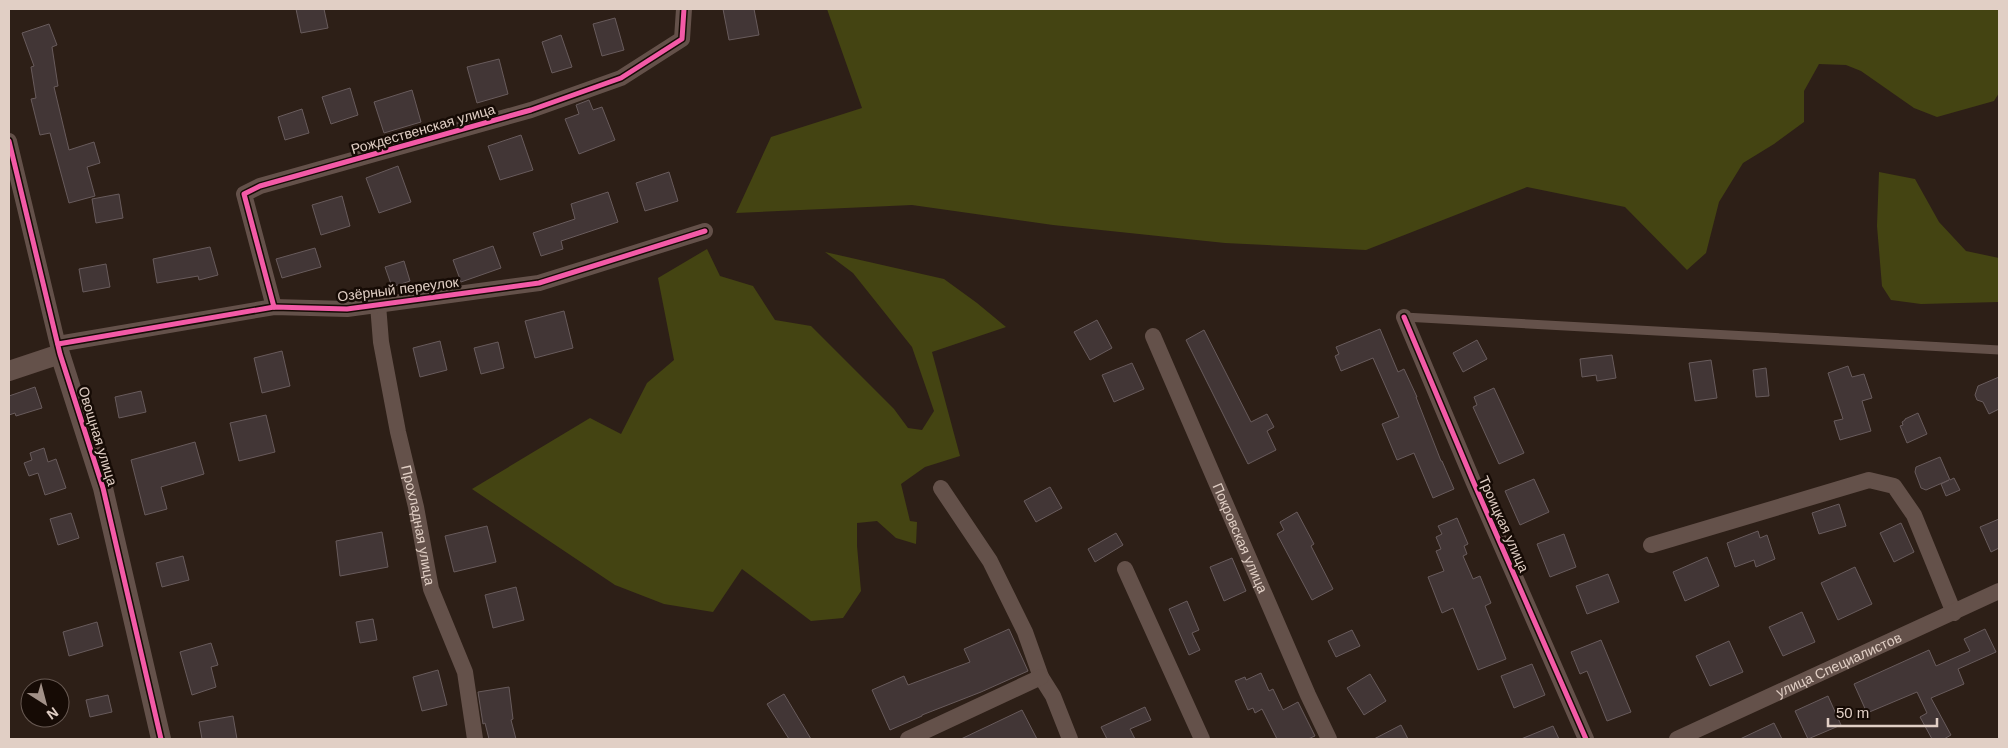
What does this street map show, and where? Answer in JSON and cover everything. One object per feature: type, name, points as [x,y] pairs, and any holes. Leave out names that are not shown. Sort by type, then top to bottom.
[{"type":"street","name":"Рождественская улица","points":[[274,307],[244,194],[260,186],[531,110],[621,78],[682,39],[684,9]]},
{"type":"street","name":"Овощная улица","points":[[9,141],[59,349],[103,488],[161,739]]},
{"type":"street","name":"Озёрный переулок","points":[[9,370],[59,349],[274,307],[347,310],[540,283],[705,231]]},
{"type":"street","name":"Прохладная улица","points":[[378,305],[381,342],[386,369],[398,432],[416,507],[431,589],[465,672],[475,739]]},
{"type":"street","name":"Троицкая улица","points":[[1404,317],[1586,739]]},
{"type":"street","name":"Покровская улица","points":[[1153,336],[1308,695],[1329,739]]},
{"type":"street","points":[[1651,545],[1869,480],[1894,486],[1914,515],[1954,613]]},
{"type":"street","points":[[941,488],[990,561],[1026,632],[1042,677],[1053,696],[1070,739]]},
{"type":"street","points":[[1124,569],[1202,739]]},
{"type":"street","name":"улица Специалистов","points":[[1677,739],[1999,591]]},
{"type":"street","points":[[908,739],[1042,677]]},
{"type":"lane","points":[[1404,317],[1999,350]]},
{"type":"shaded area","points":[[827,9],[1999,9],[1999,93],[1994,101],[1937,117],[1914,108],[1861,71],[1846,65],[1819,64],[1804,91],[1804,122],[1774,144],[1743,163],[1719,202],[1706,253],[1687,270],[1625,207],[1527,187],[1366,250],[1225,243],[1053,225],[912,205],[736,213],[771,137],[862,108]]},
{"type":"shaded area","points":[[1879,172],[1915,179],[1939,222],[1966,251],[1999,258],[1999,302],[1921,304],[1891,300],[1882,286],[1877,226]]},
{"type":"shaded area","points":[[707,249],[720,276],[753,286],[775,320],[811,326],[894,409],[908,428],[922,430],[934,411],[912,347],[853,273],[825,252],[944,279],[1006,327],[932,352],[960,456],[925,467],[901,484],[910,521],[917,522],[916,544],[896,538],[877,521],[857,523],[861,591],[843,618],[811,621],[742,569],[713,612],[664,604],[615,585],[472,489],[590,418],[621,434],[647,383],[674,360],[658,278]]},
{"type":"building","points":[[296,9],[324,9],[328,28],[301,33]]},
{"type":"building","points":[[723,9],[754,9],[759,35],[729,40]]},
{"type":"building","points":[[615,18],[624,50],[602,56],[593,24]]},
{"type":"building","points":[[49,24],[57,45],[52,47],[58,86],[54,87],[69,150],[94,142],[100,163],[87,167],[95,196],[69,203],[50,133],[40,135],[31,99],[36,98],[31,67],[34,66],[22,33]]},
{"type":"building","points":[[561,35],[572,67],[552,73],[542,42]]},
{"type":"building","points":[[499,59],[508,94],[477,103],[467,67]]},
{"type":"building","points":[[350,88],[358,115],[331,124],[322,97]]},
{"type":"building","points":[[412,90],[421,122],[384,133],[374,102]]},
{"type":"building","points":[[589,100],[593,110],[602,107],[615,140],[579,154],[565,119],[579,114],[576,105]]},
{"type":"building","points":[[302,109],[309,133],[285,140],[278,117]]},
{"type":"building","points":[[521,135],[533,170],[500,180],[488,146]]},
{"type":"building","points":[[398,166],[411,202],[379,213],[366,178]]},
{"type":"building","points":[[669,172],[678,201],[645,211],[636,183]]},
{"type":"building","points":[[608,192],[618,222],[561,241],[563,249],[541,256],[533,233],[575,219],[571,204]]},
{"type":"building","points":[[119,194],[123,218],[96,223],[92,199]]},
{"type":"building","points":[[342,196],[350,226],[321,235],[312,205]]},
{"type":"building","points":[[493,246],[501,268],[461,282],[453,260]]},
{"type":"building","points":[[210,247],[218,275],[199,280],[198,276],[157,283],[153,259]]},
{"type":"building","points":[[315,248],[321,267],[282,278],[276,259]]},
{"type":"building","points":[[404,261],[410,281],[392,287],[385,267]]},
{"type":"building","points":[[106,264],[110,287],[83,292],[79,269]]},
{"type":"building","points":[[564,311],[573,348],[535,358],[525,321]]},
{"type":"building","points":[[1097,320],[1112,348],[1090,360],[1074,332]]},
{"type":"building","points":[[1380,329],[1398,372],[1404,369],[1417,397],[1441,461],[1454,489],[1433,498],[1414,453],[1397,460],[1382,424],[1399,417],[1373,358],[1341,371],[1335,356],[1339,354],[1336,347]]},
{"type":"building","points":[[1204,330],[1251,422],[1267,414],[1274,427],[1267,431],[1276,450],[1248,464],[1186,340]]},
{"type":"building","points":[[1477,340],[1487,359],[1463,372],[1453,353]]},
{"type":"building","points":[[440,341],[447,370],[420,377],[413,348]]},
{"type":"building","points":[[498,342],[504,368],[481,374],[474,348]]},
{"type":"building","points":[[282,351],[290,386],[262,393],[254,358]]},
{"type":"building","points":[[1612,355],[1616,378],[1597,381],[1596,375],[1582,377],[1580,359]]},
{"type":"building","points":[[1711,360],[1717,398],[1695,401],[1689,363]]},
{"type":"building","points":[[1132,363],[1144,389],[1114,402],[1102,375]]},
{"type":"building","points":[[1848,366],[1852,377],[1864,374],[1872,398],[1862,401],[1871,431],[1840,440],[1834,421],[1843,419],[1828,373]]},
{"type":"building","points":[[1766,368],[1769,396],[1756,397],[1753,370]]},
{"type":"building","points":[[1999,377],[1999,409],[1989,414],[1983,402],[1977,400],[1975,395],[1978,386]]},
{"type":"building","points":[[35,387],[42,408],[16,416],[15,413],[9,415],[9,396]]},
{"type":"building","points":[[1494,388],[1524,453],[1499,464],[1473,407],[1477,405],[1474,397]]},
{"type":"building","points":[[141,391],[146,412],[119,418],[115,397]]},
{"type":"building","points":[[1918,413],[1927,434],[1907,443],[1900,426],[1903,425],[1902,422],[1905,419]]},
{"type":"building","points":[[266,415],[275,452],[239,461],[230,423]]},
{"type":"building","points":[[195,442],[204,474],[161,487],[167,509],[145,515],[131,460]]},
{"type":"building","points":[[44,448],[48,462],[56,459],[66,488],[45,495],[38,473],[29,476],[24,463],[32,460],[30,453]]},
{"type":"building","points":[[1940,457],[1950,480],[1954,478],[1960,490],[1946,496],[1941,484],[1949,480],[1926,490],[1921,488],[1915,472],[1916,467]]},
{"type":"building","points":[[1534,479],[1549,512],[1520,525],[1505,491]]},
{"type":"building","points":[[1050,487],[1062,508],[1036,522],[1024,501]]},
{"type":"building","points":[[1839,504],[1846,526],[1819,534],[1812,513]]},
{"type":"building","points":[[1297,512],[1314,544],[1311,546],[1333,589],[1312,600],[1277,534],[1284,530],[1280,522]]},
{"type":"building","points":[[71,513],[79,538],[58,545],[50,519]]},
{"type":"building","points":[[1457,518],[1468,544],[1464,546],[1467,554],[1463,556],[1473,579],[1480,576],[1491,603],[1485,606],[1506,659],[1478,670],[1453,608],[1442,613],[1428,577],[1444,571],[1436,551],[1441,549],[1436,537],[1442,534],[1438,526]]},
{"type":"building","points":[[1999,519],[1999,548],[1991,552],[1980,527]]},
{"type":"building","points":[[1901,523],[1914,552],[1894,562],[1880,533]]},
{"type":"building","points":[[487,526],[496,562],[454,572],[445,536]]},
{"type":"building","points":[[1758,531],[1760,538],[1767,535],[1775,559],[1756,567],[1754,560],[1735,567],[1727,543]]},
{"type":"building","points":[[382,532],[388,567],[340,576],[336,541]]},
{"type":"building","points":[[1116,533],[1123,545],[1095,562],[1088,549]]},
{"type":"building","points":[[1564,534],[1576,567],[1550,577],[1537,544]]},
{"type":"building","points":[[183,556],[189,580],[162,587],[156,563]]},
{"type":"building","points":[[1707,557],[1719,586],[1685,601],[1673,572]]},
{"type":"building","points":[[1232,558],[1246,591],[1224,601],[1210,567]]},
{"type":"building","points":[[1855,567],[1872,604],[1838,620],[1821,583]]},
{"type":"building","points":[[1608,574],[1619,602],[1587,614],[1576,586]]},
{"type":"building","points":[[516,587],[524,620],[493,628],[485,595]]},
{"type":"building","points":[[1187,601],[1199,630],[1192,633],[1200,650],[1189,655],[1169,609]]},
{"type":"building","points":[[1802,612],[1815,642],[1783,656],[1769,627]]},
{"type":"building","points":[[373,619],[377,640],[360,643],[356,622]]},
{"type":"building","points":[[97,622],[103,646],[69,656],[63,632]]},
{"type":"building","points":[[1009,629],[1028,671],[890,730],[872,690],[904,676],[908,685],[970,662],[964,649]]},
{"type":"building","points":[[1985,629],[1996,652],[1958,669],[1964,684],[1931,698],[1951,735],[1944,739],[1932,739],[1920,717],[1927,713],[1917,692],[1867,713],[1854,684],[1929,650],[1936,666],[1970,651],[1964,639]]},
{"type":"building","points":[[1352,630],[1360,646],[1336,657],[1328,641]]},
{"type":"building","points":[[1601,640],[1631,712],[1607,721],[1587,671],[1580,674],[1571,652]]},
{"type":"building","points":[[1729,641],[1743,672],[1710,686],[1696,656]]},
{"type":"building","points":[[211,643],[218,665],[211,667],[216,687],[192,695],[180,652]]},
{"type":"building","points":[[1532,664],[1545,695],[1514,708],[1501,676]]},
{"type":"building","points":[[438,670],[447,705],[422,711],[413,677]]},
{"type":"building","points":[[1261,673],[1269,691],[1273,689],[1283,710],[1298,702],[1315,736],[1308,739],[1277,739],[1262,709],[1255,713],[1253,708],[1248,710],[1235,681],[1245,677],[1246,680]]},
{"type":"building","points":[[1370,674],[1386,701],[1364,715],[1347,688]]},
{"type":"building","points":[[509,687],[513,719],[511,720],[516,739],[489,739],[485,723],[483,724],[478,692]]},
{"type":"building","points":[[784,694],[811,739],[789,739],[767,704]]},
{"type":"building","points":[[108,695],[112,712],[90,717],[86,700]]},
{"type":"building","points":[[1828,696],[1841,725],[1808,739],[1795,711]]},
{"type":"building","points":[[1145,707],[1151,720],[1130,729],[1135,739],[1107,739],[1101,727]]},
{"type":"building","points":[[1022,710],[1037,739],[961,739]]},
{"type":"building","points":[[233,716],[237,739],[202,739],[199,722]]},
{"type":"building","points":[[1774,723],[1782,739],[1740,739]]},
{"type":"building","points":[[1401,725],[1408,739],[1374,739]]},
{"type":"building","points":[[1553,726],[1559,739],[1521,739]]},
{"type":"cycle path","points":[[274,307],[244,194],[260,186],[531,110],[621,78],[682,39],[684,9]]},
{"type":"cycle path","points":[[9,141],[60,354],[103,488],[161,739]]},
{"type":"cycle path","points":[[58,344],[274,307],[347,309],[539,283],[705,231]]},
{"type":"cycle path","points":[[1404,317],[1473,481],[1586,739]]}]
